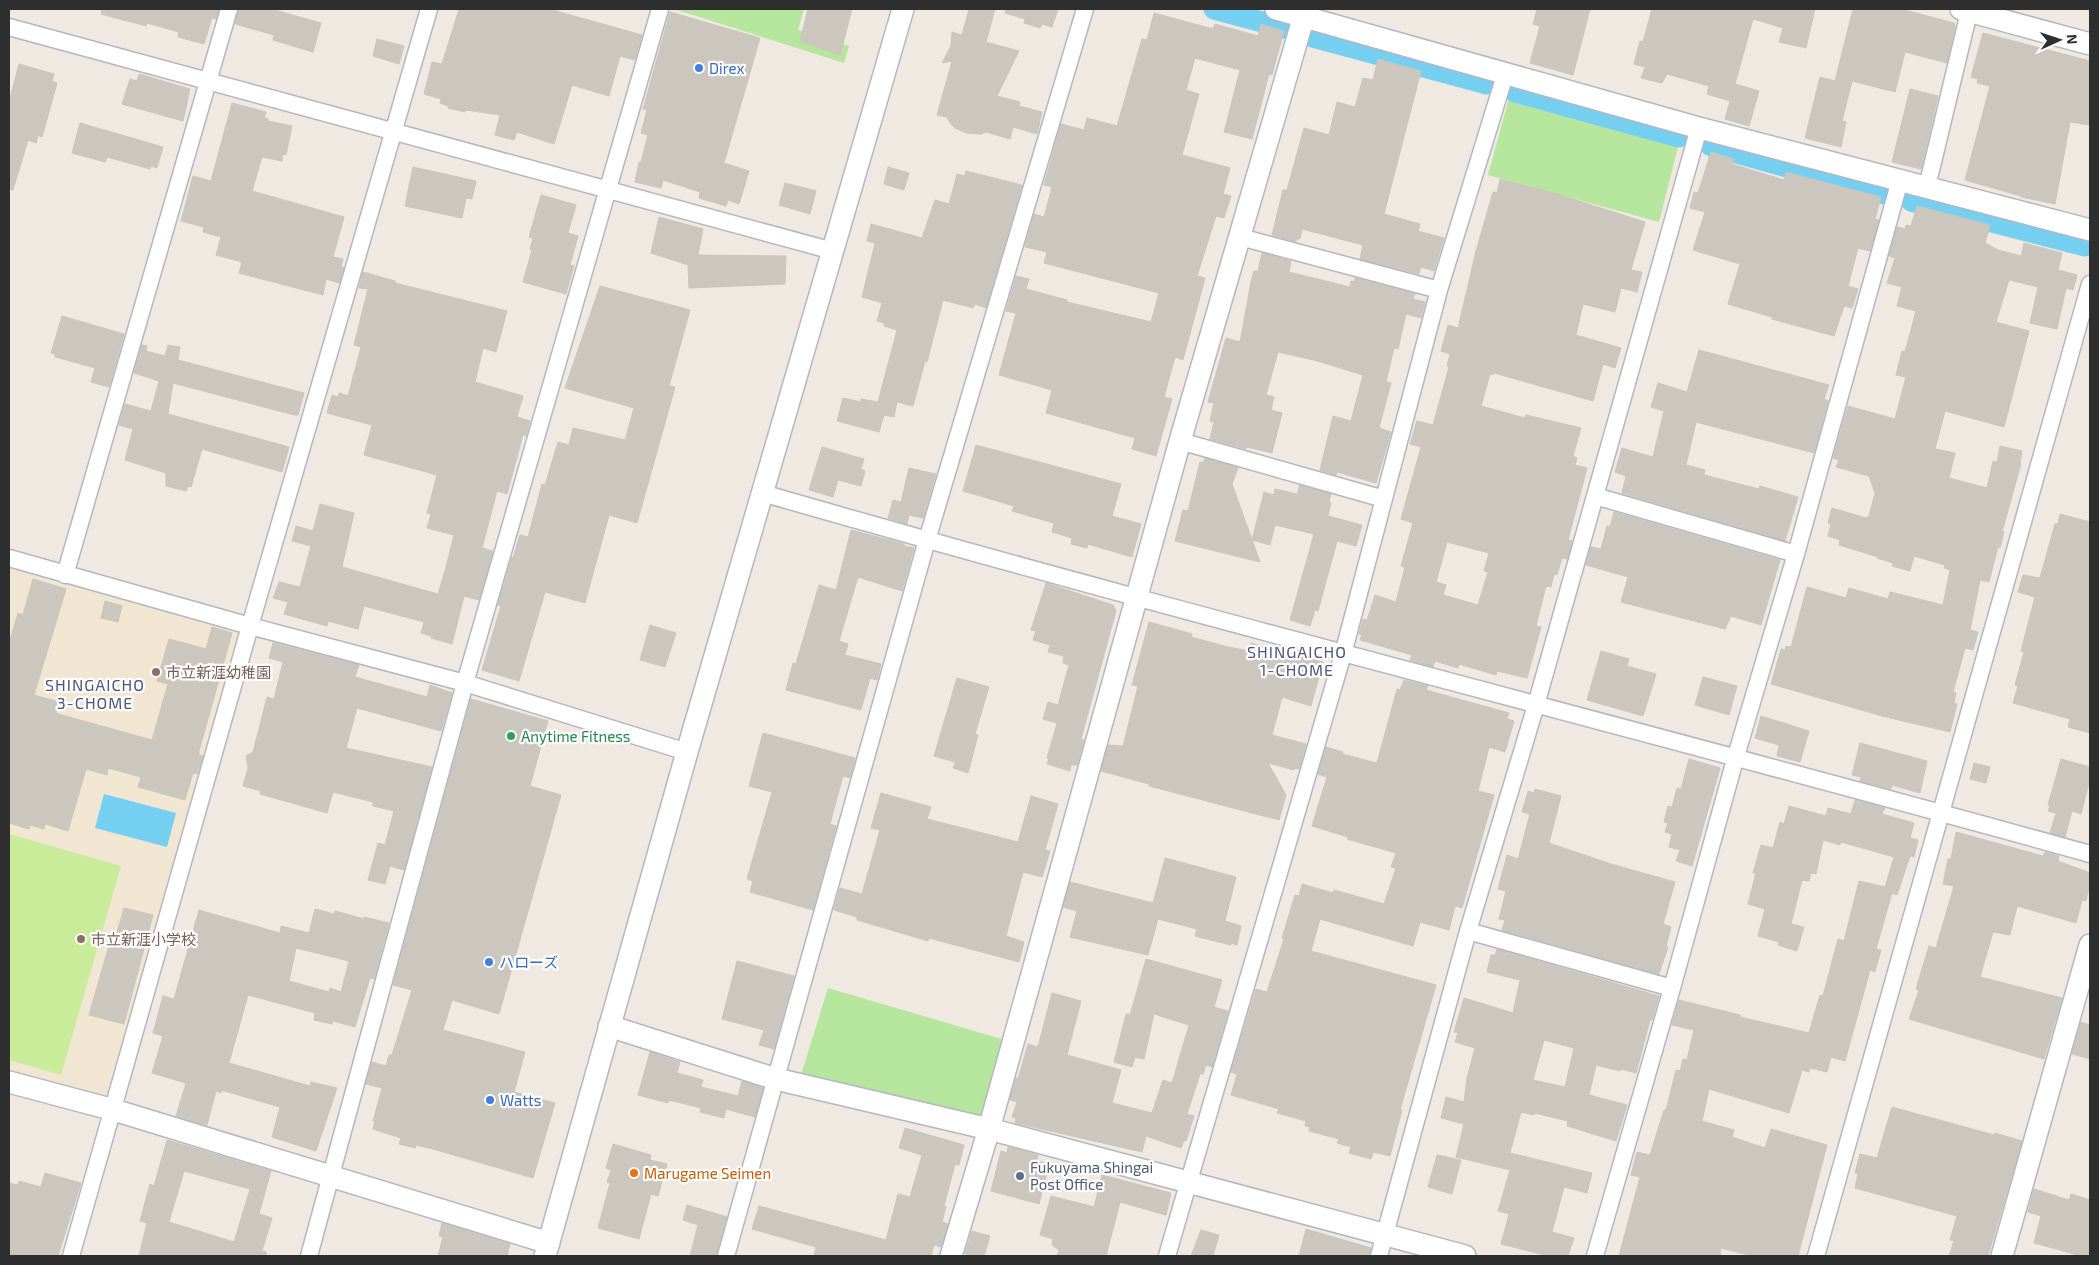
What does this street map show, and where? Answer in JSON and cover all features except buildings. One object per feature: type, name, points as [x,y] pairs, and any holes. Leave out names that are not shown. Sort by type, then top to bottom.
[{"type":"street","points":[[65,575],[229,9]]},
{"type":"street","points":[[71,1256],[250,626],[429,9]]},
{"type":"street","points":[[309,1256],[465,683],[660,9]]},
{"type":"street","points":[[9,1082],[114,1110],[331,1176],[547,1250],[687,752],[902,9]]},
{"type":"street","points":[[726,1256],[927,540],[1085,9]]},
{"type":"street","points":[[1276,9],[1305,13],[1505,74],[1699,128],[2090,230]]},
{"type":"street","points":[[1927,187],[1965,10],[2090,44]]},
{"type":"street","points":[[951,1256],[989,1130],[1180,441],[1305,13]]},
{"type":"street","points":[[9,27],[833,251]]},
{"type":"street","points":[[1167,1256],[1343,654],[1439,290],[1505,74]]},
{"type":"street","points":[[1378,1256],[1468,930],[1536,705],[1699,128]]},
{"type":"street","points":[[1595,1256],[1736,756],[1796,554],[1900,180]]},
{"type":"street","points":[[1240,237],[1439,290]]},
{"type":"street","points":[[1816,1256],[2090,284]]},
{"type":"street","points":[[1180,441],[1384,499]]},
{"type":"street","points":[[762,493],[1343,654],[1736,756],[2090,854]]},
{"type":"street","points":[[1595,496],[1796,554]]},
{"type":"street","points":[[9,558],[250,626],[465,683],[687,752]]},
{"type":"street","points":[[1468,930],[1672,988]]},
{"type":"street","points":[[2002,1256],[2090,945]]},
{"type":"street","points":[[609,1026],[776,1078],[1188,1181],[1464,1256]]},
{"type":"shaded area","name":"市立新涯小学校","points":[[9,568],[239,633],[192,805],[144,791],[192,806],[109,1094],[100,1097],[9,1072]]},
{"type":"green space","points":[[674,9],[804,9],[798,30],[849,46],[844,63]]},
{"type":"green space","points":[[1510,95],[1679,143],[1659,222],[1488,175]]},
{"type":"green space","points":[[9,834],[121,866],[61,1075],[9,1060]]},
{"type":"green space","points":[[828,988],[1005,1040],[980,1127],[800,1078]]},
{"type":"water","points":[[104,794],[176,813],[167,847],[95,828]]},
{"type":"waterway","points":[[1214,9],[1285,28]]},
{"type":"waterway","points":[[1313,37],[1487,84]]},
{"type":"waterway","points":[[1515,92],[1679,137]]},
{"type":"waterway","points":[[1711,146],[1884,194]]},
{"type":"waterway","points":[[1911,201],[2085,246]]},
{"type":"place","name":"Direx","points":[[699,68]]},
{"type":"place","name":"市立新涯幼稚園","points":[[156,672]]},
{"type":"place","name":"Anytime Fitness","points":[[511,736]]},
{"type":"place","name":"市立新涯小学校","points":[[81,939]]},
{"type":"place","name":"ハローズ","points":[[489,962]]},
{"type":"place","name":"Watts","points":[[490,1100]]},
{"type":"place","name":"Marugame Seimen","points":[[634,1173]]},
{"type":"place","name":"Fukuyama Shingai Post Office","points":[[1020,1176]]},
{"type":"district","name":"SHINGAICHO 1-CHOME","points":[[1297,660]]},
{"type":"district","name":"SHINGAICHO 3-CHOME","points":[[95,693]]}]
